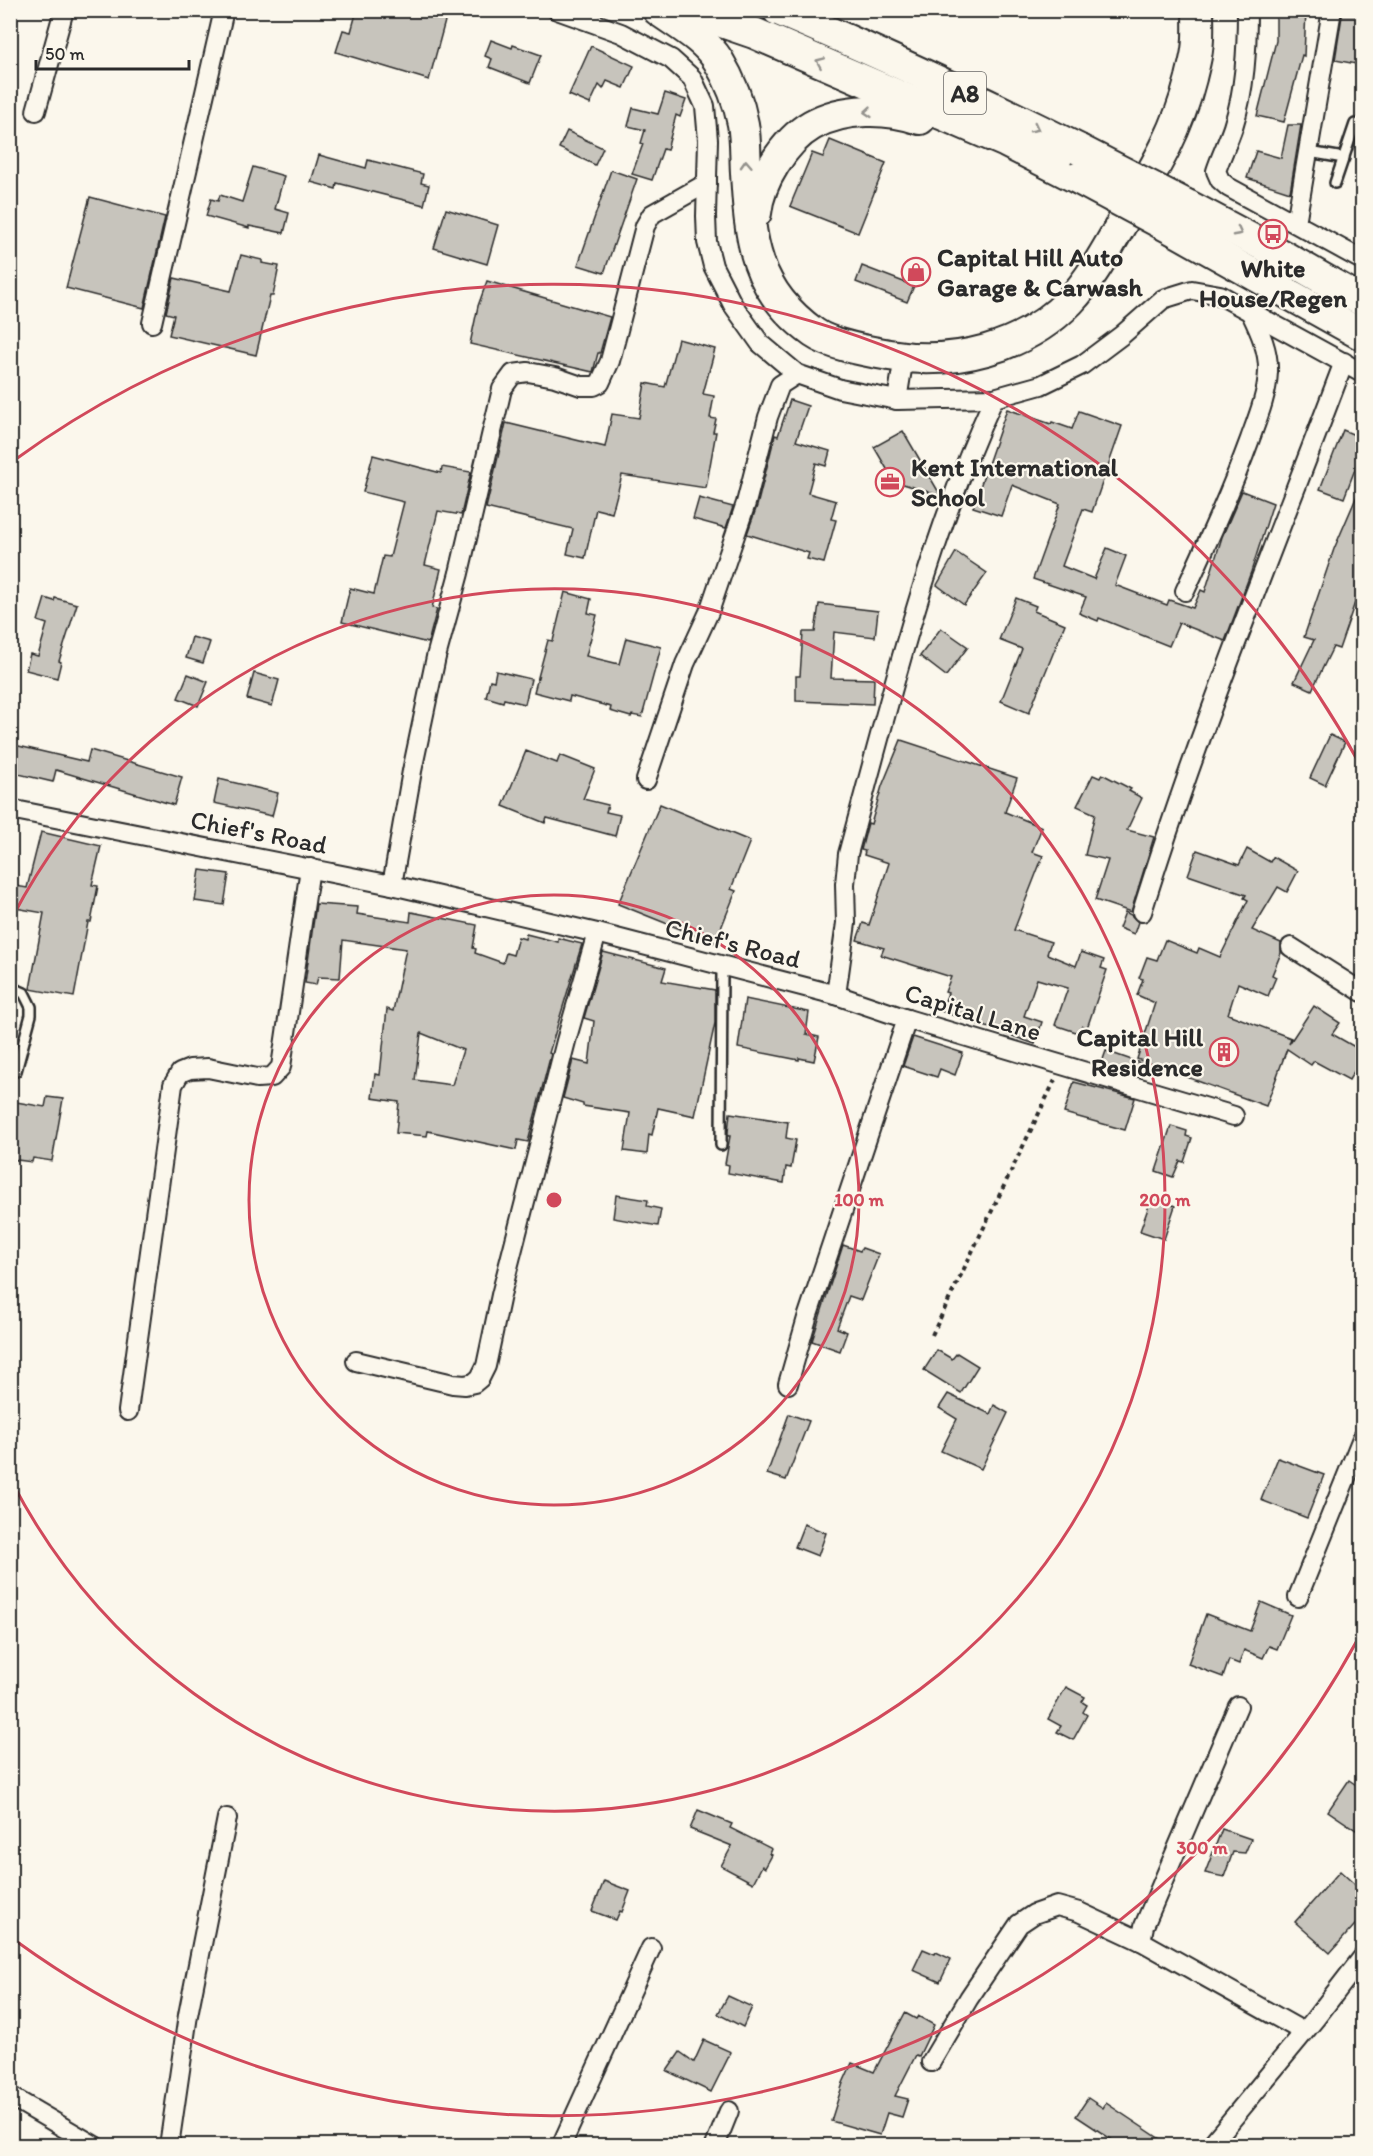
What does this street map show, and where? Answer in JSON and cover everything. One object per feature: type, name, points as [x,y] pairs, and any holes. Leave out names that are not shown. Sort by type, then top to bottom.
[{"type":"highway","points":[[658,10],[694,35],[717,58],[733,89],[743,124],[748,219],[752,243],[764,278],[782,306],[816,334],[856,349],[904,357],[946,357],[983,351],[1018,339],[1050,319],[1070,300],[1093,271],[1164,153],[1185,102],[1195,61],[1198,10]]},
{"type":"highway","name":"A8","points":[[687,10],[754,33],[1006,142],[1078,164]]},
{"type":"highway","name":"A8","points":[[778,10],[990,105],[1078,164],[1181,218],[1362,335]]},
{"type":"highway","points":[[820,11],[919,62],[990,105]]},
{"type":"highway","points":[[752,243],[757,204],[770,170],[788,145],[811,125],[842,114],[876,111],[908,115],[958,132],[1006,142]]},
{"type":"highway","name":"A8","points":[[1181,218],[1285,257],[1362,301]]},
{"type":"street","points":[[36,111],[64,10]]},
{"type":"street","points":[[152,323],[224,10]]},
{"type":"street","points":[[557,10],[621,33],[671,59],[692,78],[705,106],[708,140],[707,242],[713,266],[733,305],[760,344],[797,374],[840,389],[897,400],[994,398],[1041,385],[1082,365],[1122,335],[1163,299],[1192,290],[1220,295],[1362,373]]},
{"type":"street","points":[[1247,10],[1247,48],[1242,80],[1233,125],[1216,171],[1220,180],[1228,187],[1362,260]]},
{"type":"street","points":[[1296,223],[1332,10]]},
{"type":"street","points":[[392,885],[412,771],[436,657],[465,551],[502,389],[513,374],[528,372],[555,377],[581,386],[594,386],[600,382],[609,361],[645,226],[652,214],[707,183]]},
{"type":"street","points":[[1185,591],[1231,493],[1264,399],[1268,372],[1267,354],[1250,311]]},
{"type":"street","points":[[897,400],[904,357]]},
{"type":"street","points":[[1142,912],[1215,696],[1344,362]]},
{"type":"street","points":[[646,780],[685,664],[710,612],[746,503],[768,417],[780,385],[797,374]]},
{"type":"street","points":[[836,995],[846,923],[845,884],[848,854],[904,649],[941,528],[972,445],[994,398]]},
{"type":"street","name":"Chief's Road","points":[[12,814],[392,885],[597,933],[836,995]]},
{"type":"street","points":[[128,1411],[173,1085],[180,1073],[190,1069],[208,1068],[257,1078],[272,1077],[281,1067],[310,868]]},
{"type":"street","points":[[356,1361],[453,1384],[465,1385],[480,1378],[486,1366],[501,1295],[566,1041],[597,933]]},
{"type":"street","points":[[1291,947],[1362,992]]},
{"type":"street","name":"Capital Lane","points":[[836,995],[907,1020],[1234,1116]]},
{"type":"street","points":[[788,1384],[807,1318],[907,1020]]},
{"type":"street","points":[[1298,1597],[1362,1438]]},
{"type":"street","points":[[1141,1941],[1144,1926],[1238,1706]]},
{"type":"street","points":[[170,2145],[188,2015],[227,1818]]},
{"type":"street","points":[[931,2062],[969,1998],[1019,1924],[1049,1907],[1067,1908],[1141,1941],[1304,2032]]},
{"type":"street","points":[[561,2145],[651,1948]]},
{"type":"street","points":[[1210,2145],[1362,1958]]},
{"type":"street","points":[[10,2096],[67,2138],[95,2145]]},
{"type":"street","points":[[715,2145],[729,2111]]},
{"type":"lane","points":[[1335,183],[1355,124]]},
{"type":"lane","points":[[1309,152],[1344,158]]},
{"type":"lane","points":[[720,1145],[722,967]]},
{"type":"lane","points":[[10,987],[24,993],[31,1007],[31,1015],[16,1071]]},
{"type":"path","points":[[932,1335],[1062,1066]]},
{"type":"building","points":[[357,10],[448,10],[429,80],[336,52],[343,30],[351,32]]},
{"type":"building","points":[[1276,10],[1306,10],[1304,56],[1302,55],[1284,122],[1257,116],[1276,41]]},
{"type":"building","points":[[1343,10],[1353,10],[1353,13],[1362,15],[1362,65],[1335,60]]},
{"type":"building","points":[[491,40],[541,55],[530,83],[489,67],[492,59],[485,56]]},
{"type":"building","points":[[591,46],[634,66],[624,88],[607,81],[603,89],[599,85],[590,104],[569,95]]},
{"type":"building","points":[[665,93],[686,100],[680,117],[676,115],[667,150],[663,149],[652,180],[632,174],[643,144],[641,143],[645,130],[628,126],[633,108],[658,114]]},
{"type":"building","points":[[1288,125],[1301,125],[1290,192],[1247,178],[1256,151],[1281,158]]},
{"type":"building","points":[[567,131],[603,148],[595,165],[559,148]]},
{"type":"building","points":[[830,140],[886,163],[858,233],[790,206],[812,153],[823,157]]},
{"type":"building","points":[[319,155],[366,168],[368,160],[423,174],[421,183],[429,185],[424,205],[337,183],[336,189],[311,182]]},
{"type":"building","points":[[253,167],[284,176],[275,209],[289,213],[284,233],[249,226],[249,228],[206,216],[211,199],[218,201],[220,195],[242,202]]},
{"type":"building","points":[[611,170],[637,179],[604,273],[578,265]]},
{"type":"building","points":[[90,197],[165,217],[144,308],[66,288]]},
{"type":"building","points":[[446,209],[498,225],[487,264],[434,248]]},
{"type":"building","points":[[241,255],[262,260],[262,263],[279,266],[256,355],[169,335],[174,315],[166,313],[174,278],[231,291]]},
{"type":"building","points":[[862,266],[914,286],[907,302],[856,282]]},
{"type":"building","points":[[487,281],[610,317],[593,372],[470,344],[478,306]]},
{"type":"building","points":[[678,339],[715,349],[703,394],[714,396],[710,418],[716,419],[713,432],[716,432],[706,488],[622,475],[612,513],[596,509],[585,558],[567,554],[573,529],[486,508],[506,423],[605,447],[612,414],[639,418],[645,383],[665,387]]},
{"type":"building","points":[[790,400],[808,406],[796,441],[830,451],[826,466],[816,463],[808,493],[836,501],[831,519],[836,520],[824,563],[807,559],[809,553],[747,534],[757,506],[775,435],[778,436]]},
{"type":"building","points":[[1007,409],[1072,429],[1079,411],[1122,426],[1092,512],[1083,509],[1062,566],[1094,579],[1107,548],[1126,556],[1115,585],[1167,605],[1169,600],[1193,608],[1201,590],[1205,592],[1222,537],[1242,491],[1273,503],[1251,572],[1225,641],[1179,623],[1169,646],[1099,618],[1098,621],[1079,613],[1086,597],[1033,579],[1060,504],[1012,485],[1001,516],[973,507]]},
{"type":"building","points":[[1343,430],[1362,438],[1362,451],[1344,498],[1320,489]]},
{"type":"building","points":[[903,431],[941,496],[894,481],[874,447]]},
{"type":"building","points":[[373,455],[441,473],[442,467],[471,472],[461,515],[438,511],[425,565],[441,569],[432,608],[437,609],[428,643],[342,622],[350,588],[374,594],[383,556],[390,557],[404,502],[363,492]]},
{"type":"building","points":[[1362,484],[1362,582],[1339,649],[1333,647],[1312,690],[1294,682],[1314,640],[1304,637],[1334,549]]},
{"type":"building","points":[[699,498],[733,507],[726,528],[693,519]]},
{"type":"building","points":[[956,552],[987,573],[964,605],[937,585]]},
{"type":"building","points":[[565,592],[591,599],[588,613],[597,615],[586,656],[619,664],[626,638],[661,647],[642,717],[632,715],[631,717],[610,711],[611,707],[570,696],[569,701],[534,692],[548,640],[553,641]]},
{"type":"building","points":[[45,598],[54,601],[55,598],[77,604],[59,661],[61,662],[57,678],[26,670],[30,654],[38,656],[47,624],[38,621]]},
{"type":"building","points":[[1016,598],[1036,606],[1034,611],[1065,624],[1029,713],[1001,701],[1022,649],[999,640]]},
{"type":"building","points":[[819,604],[878,611],[875,637],[834,632],[831,678],[874,679],[873,704],[796,701],[796,676],[800,676],[803,632],[815,632]]},
{"type":"building","points":[[941,628],[968,647],[946,676],[920,656]]},
{"type":"building","points":[[192,637],[210,642],[203,663],[186,658]]},
{"type":"building","points":[[496,671],[531,679],[525,704],[504,699],[503,702],[486,697],[490,680],[494,681]]},
{"type":"building","points":[[254,673],[279,680],[272,706],[247,699]]},
{"type":"building","points":[[188,674],[208,682],[198,706],[178,698]]},
{"type":"building","points":[[1330,735],[1345,742],[1325,785],[1310,778]]},
{"type":"building","points":[[901,740],[1017,778],[1005,812],[1042,827],[1032,852],[1043,856],[1014,930],[1051,942],[1047,954],[1076,966],[1081,952],[1104,960],[1101,968],[1107,970],[1087,1028],[1082,1026],[1079,1033],[1055,1025],[1068,988],[1037,979],[1024,1016],[1042,1022],[1035,1044],[941,1011],[951,977],[881,955],[884,948],[857,940],[863,923],[869,925],[889,863],[864,855],[865,851],[861,850],[868,823],[871,824],[882,786]]},
{"type":"building","points":[[10,744],[87,762],[90,750],[182,777],[174,805],[56,770],[53,782],[10,772]]},
{"type":"building","points":[[526,751],[557,763],[560,755],[595,769],[583,799],[608,805],[606,812],[620,815],[615,836],[547,818],[545,823],[503,806]]},
{"type":"building","points":[[1102,774],[1131,789],[1129,791],[1142,798],[1127,830],[1154,837],[1131,912],[1095,900],[1108,860],[1085,855],[1095,814],[1077,806],[1093,775],[1100,778]]},
{"type":"building","points":[[219,779],[278,793],[272,816],[214,803]]},
{"type":"building","points":[[660,804],[750,841],[731,889],[736,891],[715,943],[618,904]]},
{"type":"building","points":[[41,832],[101,846],[92,885],[98,886],[91,922],[88,922],[74,997],[30,989],[44,913],[10,907],[10,885],[27,888]]},
{"type":"building","points":[[1247,849],[1270,862],[1273,857],[1298,871],[1287,892],[1278,887],[1252,930],[1281,943],[1281,953],[1272,975],[1276,977],[1268,996],[1238,983],[1228,1014],[1291,1038],[1289,1044],[1314,1006],[1340,1023],[1332,1034],[1362,1051],[1362,1072],[1356,1068],[1349,1080],[1314,1061],[1311,1065],[1287,1049],[1266,1106],[1137,1059],[1155,1003],[1137,995],[1143,979],[1139,978],[1147,957],[1157,960],[1165,940],[1197,953],[1199,948],[1220,957],[1248,900],[1244,898],[1246,895],[1188,875],[1197,850],[1239,865]]},
{"type":"building","points":[[200,870],[229,874],[224,905],[195,901]]},
{"type":"building","points":[[316,904],[358,907],[357,914],[410,922],[411,912],[477,925],[473,948],[476,949],[475,953],[503,963],[506,953],[513,955],[518,937],[525,939],[526,934],[558,942],[558,938],[582,944],[549,1053],[551,1054],[528,1142],[518,1140],[516,1150],[428,1131],[427,1136],[396,1133],[399,1102],[372,1098],[375,1074],[380,1075],[387,1009],[393,1011],[406,949],[343,940],[340,978],[318,977],[316,985],[305,983]],"holes":[[[421,1033],[463,1050],[452,1085],[415,1080]]]},
{"type":"building","points":[[1125,912],[1138,922],[1134,934],[1119,928]]},
{"type":"building","points":[[603,952],[666,968],[662,981],[715,990],[715,1023],[695,1116],[658,1108],[652,1135],[649,1134],[647,1154],[624,1151],[630,1113],[583,1106],[583,1104],[563,1098],[573,1060],[589,1064],[594,1021],[584,1018]]},
{"type":"building","points":[[745,999],[809,1012],[806,1034],[819,1037],[814,1061],[738,1048]]},
{"type":"building","points":[[913,1037],[963,1053],[955,1075],[940,1069],[937,1077],[903,1066]]},
{"type":"building","points":[[1106,1051],[1146,1065],[1142,1077],[1101,1065]]},
{"type":"building","points":[[1074,1082],[1135,1098],[1125,1130],[1064,1113]]},
{"type":"building","points":[[47,1097],[63,1099],[52,1161],[33,1158],[32,1162],[10,1159],[10,1101],[45,1107]]},
{"type":"building","points":[[730,1113],[788,1122],[786,1138],[796,1140],[791,1168],[786,1167],[784,1183],[728,1173],[729,1165],[725,1164],[730,1136],[728,1136]]},
{"type":"building","points":[[1171,1126],[1187,1131],[1186,1136],[1192,1138],[1184,1162],[1180,1161],[1173,1177],[1156,1171]]},
{"type":"building","points":[[616,1195],[648,1200],[647,1206],[661,1209],[658,1226],[613,1218]]},
{"type":"building","points":[[1152,1197],[1175,1206],[1164,1239],[1140,1231]]},
{"type":"building","points":[[843,1245],[879,1254],[861,1300],[849,1296],[837,1328],[847,1332],[840,1351],[812,1341]]},
{"type":"building","points":[[937,1350],[952,1359],[957,1353],[978,1366],[961,1393],[924,1370]]},
{"type":"building","points":[[948,1394],[990,1414],[994,1405],[1008,1413],[981,1469],[941,1451],[957,1419],[939,1408]]},
{"type":"building","points":[[789,1414],[809,1421],[786,1480],[767,1474]]},
{"type":"building","points":[[1278,1458],[1324,1475],[1307,1518],[1261,1500]]},
{"type":"building","points":[[804,1524],[826,1533],[818,1556],[795,1547]]},
{"type":"building","points":[[1261,1602],[1291,1615],[1277,1649],[1269,1646],[1263,1658],[1244,1650],[1239,1664],[1229,1660],[1223,1677],[1188,1664],[1206,1614],[1250,1631]]},
{"type":"building","points":[[1066,1687],[1085,1697],[1082,1702],[1087,1705],[1083,1712],[1087,1715],[1073,1740],[1057,1732],[1061,1726],[1048,1719]]},
{"type":"building","points":[[1349,1780],[1362,1789],[1362,1834],[1328,1811]]},
{"type":"building","points":[[698,1810],[732,1824],[730,1828],[772,1849],[770,1854],[772,1855],[765,1868],[762,1866],[753,1883],[721,1866],[732,1846],[690,1829]]},
{"type":"building","points":[[1222,1829],[1251,1839],[1245,1853],[1233,1852],[1224,1877],[1205,1873]]},
{"type":"building","points":[[1340,1871],[1362,1891],[1362,1917],[1330,1953],[1295,1922]]},
{"type":"building","points":[[604,1881],[630,1891],[622,1912],[620,1911],[616,1920],[592,1911]]},
{"type":"building","points":[[923,1949],[951,1959],[940,1982],[913,1970]]},
{"type":"building","points":[[728,1996],[752,2007],[743,2027],[718,2014]]},
{"type":"building","points":[[905,2013],[916,2019],[918,2016],[934,2025],[895,2096],[908,2099],[902,2117],[887,2113],[880,2135],[831,2121],[852,2063],[874,2072]]},
{"type":"building","points":[[704,2040],[731,2052],[711,2092],[667,2071],[680,2052],[694,2062]]},
{"type":"building","points":[[1088,2098],[1103,2108],[1106,2103],[1169,2145],[1120,2145],[1076,2116]]},
{"type":"place","name":"White House/Regen","points":[[1273,234]]},
{"type":"place","name":"Capital Hill Auto Garage & Carwash","points":[[916,272]]},
{"type":"place","name":"Kent International School","points":[[890,482]]},
{"type":"place","name":"Capital Hill Residence","points":[[1224,1052]]}]
